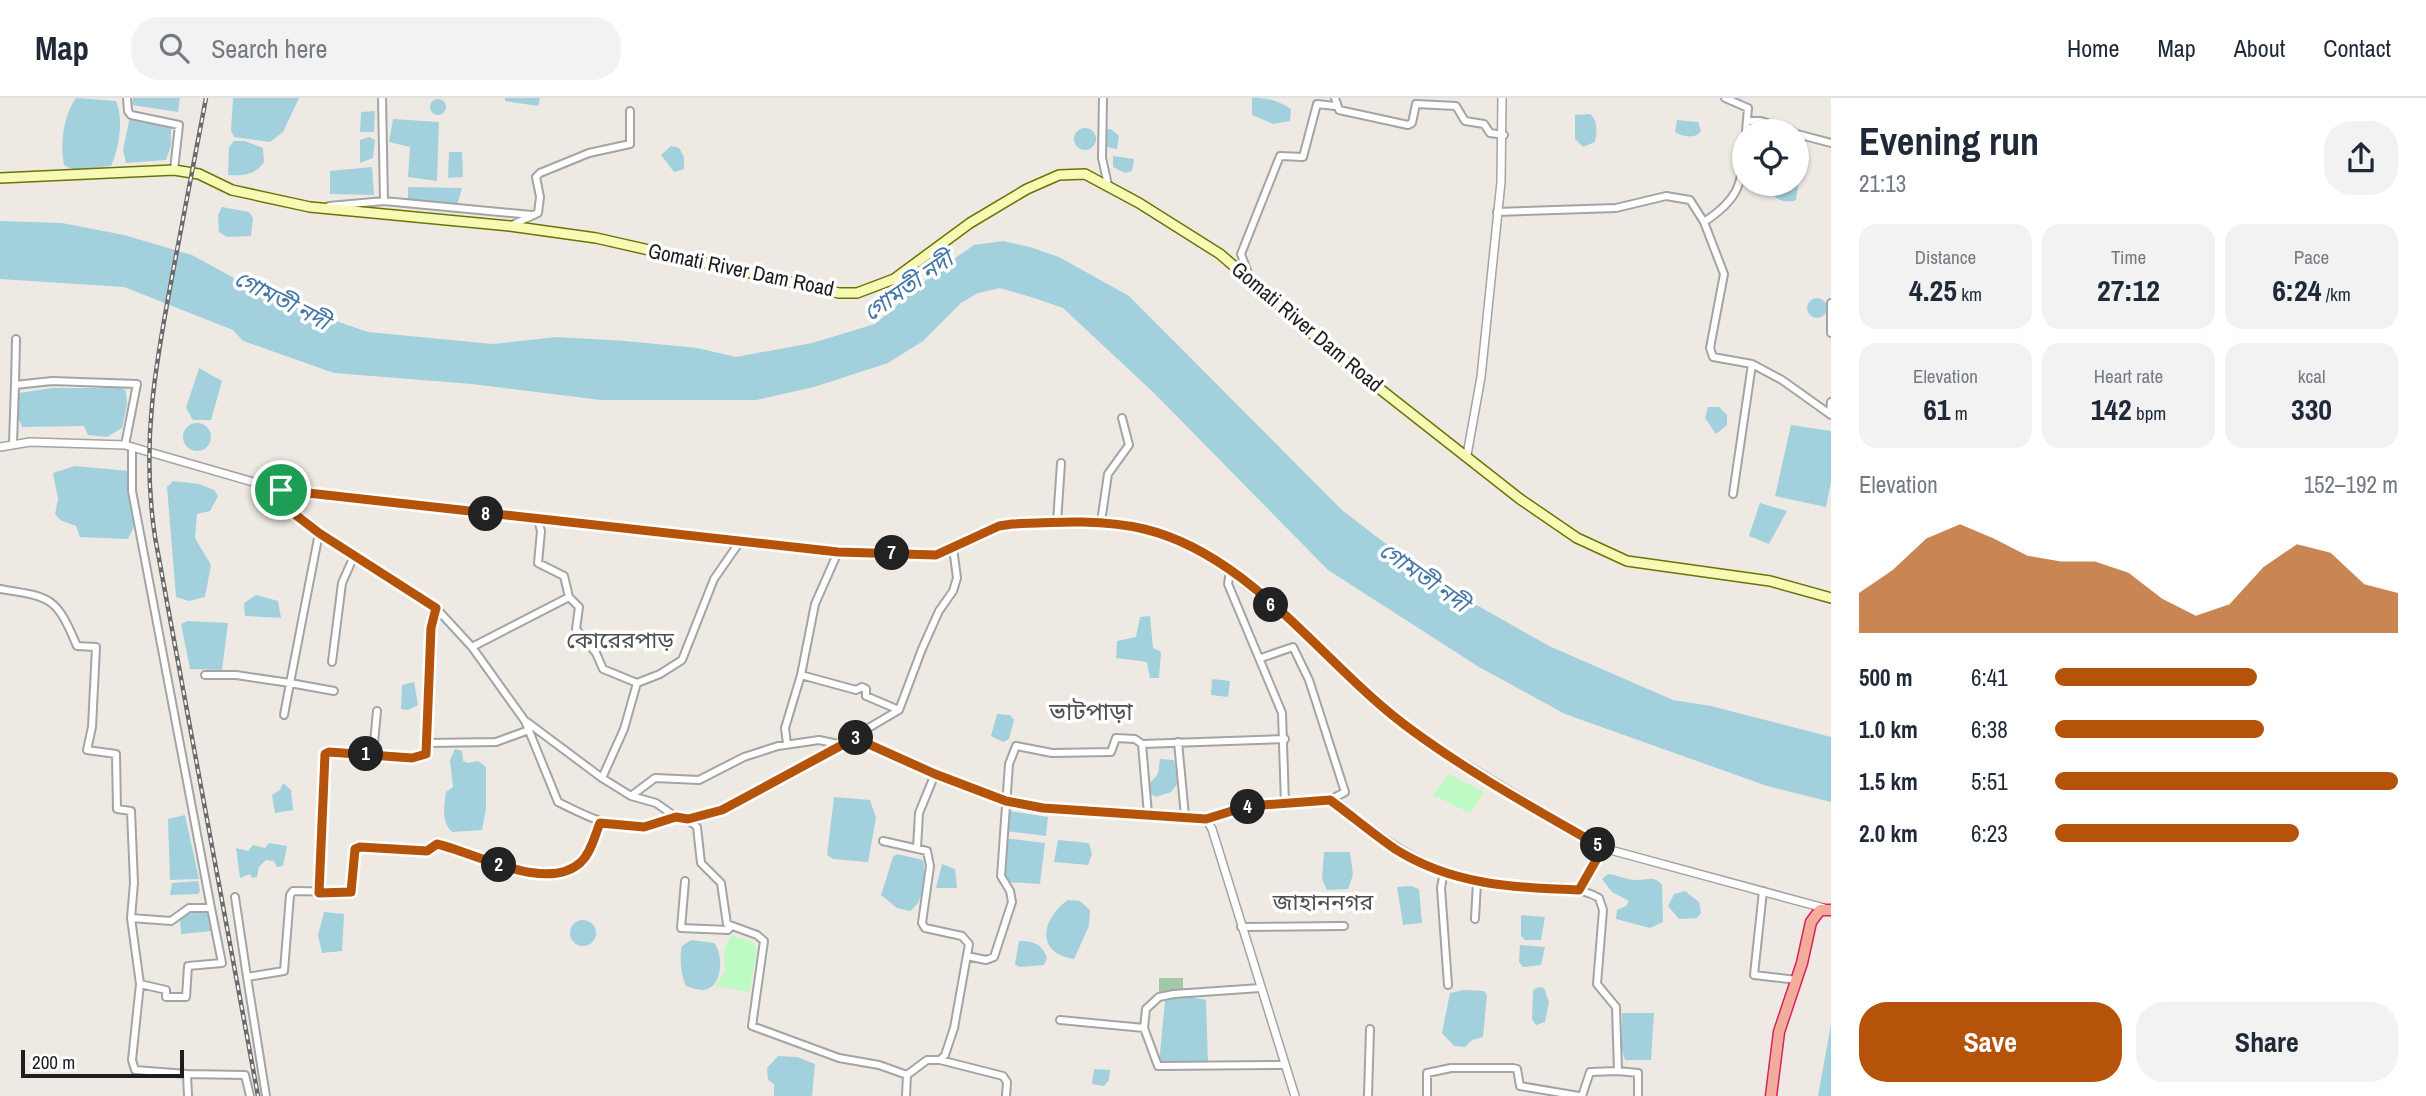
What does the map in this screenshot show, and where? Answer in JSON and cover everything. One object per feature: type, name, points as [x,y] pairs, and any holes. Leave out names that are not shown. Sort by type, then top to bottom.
[{"type":"highway","points":[[1771,1096],[1779,1032],[1797,979],[1811,922],[1816,913],[1828,909]]},
{"type":"main road","name":"Gomati River Dam Road","points":[[0,178],[174,170],[199,174],[232,190],[310,207],[510,226],[596,239],[839,293],[857,293],[894,279],[970,223],[1027,189],[1059,175],[1074,173],[1108,185],[1191,234],[1250,278],[1338,356],[1577,538],[1627,561],[1770,582],[1831,598]]},
{"type":"street","points":[[127,98],[131,116],[179,125],[174,170]]},
{"type":"street","points":[[382,98],[384,201]]},
{"type":"street","points":[[1103,98],[1102,158],[1108,185]]},
{"type":"street","points":[[1466,455],[1481,377],[1504,135],[1502,98]]},
{"type":"street","points":[[1725,98],[1748,108],[1747,119]]},
{"type":"street","points":[[1250,278],[1243,266],[1241,254],[1280,156],[1303,157],[1317,104],[1335,102],[1355,115],[1408,125],[1412,123],[1416,104],[1454,105],[1465,121],[1484,124],[1490,133],[1504,135]]},
{"type":"street","points":[[510,226],[534,215],[540,209],[537,175],[589,153],[630,144],[630,111]]},
{"type":"street","points":[[1809,137],[1831,143]]},
{"type":"street","points":[[1704,222],[1730,205],[1733,196]]},
{"type":"street","points":[[1497,212],[1616,208],[1666,197],[1689,200],[1704,222],[1724,274],[1715,306],[1710,348],[1713,357],[1752,364],[1782,380],[1830,414]]},
{"type":"street","points":[[310,207],[384,201],[534,215]]},
{"type":"street","points":[[1831,303],[1831,333]]},
{"type":"street","points":[[13,443],[16,339]]},
{"type":"street","points":[[1733,494],[1752,364]]},
{"type":"street","points":[[15,385],[52,381],[137,384],[129,446],[132,491],[222,963],[188,966],[186,997],[166,997],[166,990],[140,984]]},
{"type":"street","points":[[1830,414],[1831,402]]},
{"type":"street","points":[[1101,522],[1108,474],[1129,445],[1122,418]]},
{"type":"street","points":[[0,447],[13,443],[129,446],[281,490],[838,552],[936,555],[999,526],[1101,522],[1146,529],[1188,545],[1230,571],[1411,730],[1603,848],[1828,909]]},
{"type":"street","points":[[1057,522],[1061,463]]},
{"type":"street","points":[[281,490],[282,503],[288,509],[319,533],[436,608],[472,647],[525,721],[558,802],[600,823],[644,827],[676,817]]},
{"type":"street","points":[[538,520],[541,531],[538,563],[564,576],[569,597],[579,607],[576,629],[596,653],[603,669],[637,683]]},
{"type":"street","points":[[284,715],[312,556],[319,533]]},
{"type":"street","points":[[602,778],[624,729],[637,683],[682,660],[714,579],[739,543]]},
{"type":"street","points":[[525,721],[602,778],[631,796],[656,803],[676,817],[688,819],[722,810],[778,782],[899,710],[939,611],[953,591],[957,578],[953,548]]},
{"type":"street","points":[[787,744],[785,728],[801,675],[812,615],[838,552]]},
{"type":"street","points":[[332,662],[342,583],[354,556]]},
{"type":"street","points":[[1230,571],[1228,584],[1282,713],[1285,739],[1285,804]]},
{"type":"street","points":[[0,589],[43,596],[56,606],[77,646],[96,648],[92,727],[87,750],[116,754],[117,809],[131,811],[134,883],[131,918],[140,984],[132,1033],[132,1060],[135,1070],[245,1075],[250,1096]]},
{"type":"street","points":[[472,647],[569,597]]},
{"type":"street","points":[[319,893],[325,754],[373,754],[412,758],[426,754],[431,628],[436,608]]},
{"type":"street","points":[[855,738],[935,774],[1006,801],[1043,808],[1206,819],[1248,806],[1330,800],[1345,792],[1308,680],[1293,647],[1261,658]]},
{"type":"street","points":[[205,675],[236,675],[334,691]]},
{"type":"street","points":[[801,675],[856,690],[862,687],[866,689],[866,696],[899,710]]},
{"type":"street","points":[[373,754],[377,711]]},
{"type":"street","points":[[426,743],[496,742],[529,730]]},
{"type":"street","points":[[967,956],[986,960],[994,957],[1012,902],[1010,891],[1001,876],[1009,764],[1016,746],[1052,753],[1111,752],[1116,738],[1135,739],[1142,744],[1285,739]]},
{"type":"street","points":[[631,796],[654,778],[699,780],[744,757],[787,744],[819,740],[838,744]]},
{"type":"street","points":[[1178,741],[1185,816]]},
{"type":"street","points":[[1142,744],[1148,814]]},
{"type":"street","points":[[917,848],[919,813],[935,774]]},
{"type":"street","points":[[1330,800],[1396,849],[1444,871],[1477,882],[1506,887],[1579,890],[1601,900],[1597,984],[1616,1007],[1618,1071]]},
{"type":"street","points":[[688,819],[697,827],[701,863],[721,883],[722,907],[730,927]]},
{"type":"street","points":[[1206,819],[1212,830],[1283,1065],[1295,1096]]},
{"type":"street","points":[[247,977],[284,971],[290,895],[293,891],[351,892],[355,849],[360,847],[427,851],[437,844],[464,850],[470,855],[513,870],[567,872],[584,859],[600,823]]},
{"type":"street","points":[[883,841],[927,851],[930,858],[922,923],[925,928],[967,939],[967,956],[954,1028],[945,1055],[940,1059]]},
{"type":"street","points":[[1579,890],[1603,848]]},
{"type":"street","points":[[1444,871],[1441,888],[1448,985]]},
{"type":"street","points":[[685,881],[681,928],[728,930],[730,927],[757,934],[764,941],[751,1022],[756,1029],[799,1040],[839,1058],[879,1065],[907,1075]]},
{"type":"street","points":[[1475,919],[1477,882]]},
{"type":"street","points":[[1763,891],[1754,975],[1797,979]]},
{"type":"street","points":[[235,897],[266,1096]]},
{"type":"street","points":[[131,918],[171,921],[189,908],[211,908]]},
{"type":"street","points":[[1241,927],[1344,926]]},
{"type":"street","points":[[1260,988],[1158,998],[1146,1009],[1144,1028],[1158,1066],[1283,1065]]},
{"type":"street","points":[[1060,1020],[1144,1028]]},
{"type":"street","points":[[1368,1096],[1370,1029]]},
{"type":"street","points":[[907,1075],[927,1060],[940,1059],[1003,1076],[1007,1082],[1006,1096]]},
{"type":"street","points":[[1427,1096],[1427,1073],[1451,1068],[1513,1068],[1517,1069],[1520,1086],[1581,1096],[1590,1072],[1638,1073],[1638,1096]]},
{"type":"street","points":[[187,1074],[188,1096]]},
{"type":"street","points":[[906,1096],[907,1075]]},
{"type":"green space","points":[[1449,774],[1484,792],[1470,813],[1433,795]]},
{"type":"green space","points":[[731,935],[753,942],[757,950],[749,992],[715,986],[725,970],[724,951]]},
{"type":"green space","points":[[1159,978],[1183,978],[1183,992],[1159,994]]},
{"type":"water","points":[[76,98],[116,101],[120,116],[120,134],[111,166],[74,170],[64,165],[64,130],[68,113]]},
{"type":"water","points":[[133,98],[180,98],[178,112],[132,105]]},
{"type":"water","points":[[233,98],[299,98],[283,132],[270,142],[234,137],[231,130]]},
{"type":"water","points":[[505,98],[540,98],[538,106],[505,101]]},
{"type":"water","points":[[1252,98],[1273,100],[1291,109],[1290,121],[1273,124],[1252,115]]},
{"type":"water","points":[[435,99],[441,99],[446,107],[444,113],[435,115],[430,110],[430,104]]},
{"type":"water","points":[[375,111],[374,132],[360,132],[361,112]]},
{"type":"water","points":[[1590,114],[1596,123],[1595,142],[1583,147],[1575,139],[1575,115]]},
{"type":"water","points":[[130,117],[171,126],[171,146],[166,160],[126,163],[123,150]]},
{"type":"water","points":[[393,119],[439,122],[437,181],[408,177],[410,147],[389,142]]},
{"type":"water","points":[[1677,120],[1698,122],[1701,131],[1693,136],[1678,134],[1675,132]]},
{"type":"water","points":[[1085,128],[1093,131],[1096,139],[1093,147],[1085,150],[1077,147],[1074,139],[1077,131]]},
{"type":"water","points":[[1111,129],[1119,136],[1117,149],[1107,147],[1104,130]]},
{"type":"water","points":[[369,137],[375,140],[373,158],[360,163],[360,140]]},
{"type":"water","points":[[234,141],[245,141],[263,148],[264,162],[257,170],[249,174],[228,175],[229,147]]},
{"type":"water","points":[[671,146],[679,148],[684,157],[684,169],[674,172],[661,155]]},
{"type":"water","points":[[449,152],[462,152],[463,177],[448,178]]},
{"type":"water","points":[[1113,156],[1134,159],[1132,171],[1125,173],[1113,167]]},
{"type":"water","points":[[372,167],[374,195],[330,194],[330,171]]},
{"type":"water","points":[[408,187],[462,188],[457,205],[408,203]]},
{"type":"water","points":[[1774,196],[1797,196],[1796,200],[1789,202]]},
{"type":"water","points":[[222,207],[249,212],[253,218],[251,236],[227,237],[219,232],[218,215]]},
{"type":"water","name":"গোমতী নদী","points":[[0,221],[62,223],[124,235],[192,255],[272,299],[368,332],[493,344],[557,337],[626,341],[697,348],[736,357],[812,343],[875,324],[938,270],[974,245],[1003,241],[1030,247],[1059,257],[1129,296],[1343,511],[1436,582],[1549,646],[1673,700],[1711,706],[1831,737],[1831,802],[1767,786],[1565,714],[1479,667],[1328,570],[1155,394],[1063,308],[1031,297],[1000,288],[978,293],[961,303],[923,341],[888,363],[814,387],[756,400],[601,400],[472,384],[334,373],[243,341],[233,330],[124,287],[0,279]]},
{"type":"water","points":[[1817,298],[1824,301],[1827,308],[1824,315],[1817,318],[1810,315],[1807,308],[1810,301]]},
{"type":"water","points":[[199,368],[222,381],[211,420],[193,420],[186,408]]},
{"type":"water","points":[[52,388],[122,388],[126,391],[127,404],[122,428],[107,437],[88,435],[84,426],[22,427],[17,415],[19,393]]},
{"type":"water","points":[[1708,407],[1719,407],[1727,415],[1727,425],[1716,434],[1705,418]]},
{"type":"water","points":[[197,423],[207,427],[211,437],[207,447],[197,451],[187,447],[183,437],[187,427]]},
{"type":"water","points":[[1791,425],[1831,431],[1831,482],[1826,507],[1775,496]]},
{"type":"water","points":[[75,466],[129,471],[129,491],[137,520],[128,539],[80,537],[76,526],[60,520],[55,514],[58,499],[53,473]]},
{"type":"water","points":[[173,481],[199,484],[214,490],[218,496],[210,511],[197,514],[195,538],[211,565],[205,597],[189,601],[176,597],[167,487]]},
{"type":"water","points":[[1760,503],[1787,511],[1769,544],[1749,536]]},
{"type":"water","points":[[256,595],[278,601],[281,618],[245,616],[244,603]]},
{"type":"water","points":[[1150,616],[1153,648],[1161,652],[1159,678],[1150,678],[1147,662],[1116,658],[1117,641],[1136,637],[1140,617]]},
{"type":"water","points":[[187,621],[228,623],[222,670],[190,669],[181,624]]},
{"type":"water","points":[[1212,679],[1230,681],[1228,697],[1211,695]]},
{"type":"water","points":[[414,682],[418,705],[408,710],[401,709],[402,685]]},
{"type":"water","points":[[997,714],[1010,715],[1014,720],[1009,739],[1003,742],[991,736]]},
{"type":"water","points":[[455,749],[462,751],[463,761],[478,761],[486,767],[486,809],[482,830],[452,832],[446,823],[446,792],[453,787],[450,760]]},
{"type":"water","points":[[1160,759],[1174,760],[1178,783],[1171,792],[1156,797],[1151,794],[1149,784],[1158,774]]},
{"type":"water","points":[[283,783],[291,790],[293,810],[275,813],[272,795],[280,790]]},
{"type":"water","points":[[834,797],[870,800],[876,818],[868,862],[833,859],[827,855]]},
{"type":"water","points":[[1009,811],[1048,817],[1046,836],[1005,831],[1006,813]]},
{"type":"water","points":[[185,815],[199,879],[170,880],[168,819]]},
{"type":"water","points":[[1004,838],[1045,843],[1040,884],[1007,882],[1001,878]]},
{"type":"water","points":[[1058,840],[1089,843],[1092,854],[1088,865],[1054,862]]},
{"type":"water","points":[[269,843],[287,846],[283,866],[277,867],[274,861],[266,860],[259,867],[257,877],[252,878],[250,874],[240,878],[236,848],[248,851],[253,845],[265,848]]},
{"type":"water","points":[[1324,852],[1350,852],[1353,875],[1348,889],[1327,890],[1322,879]]},
{"type":"water","points":[[897,854],[923,860],[924,881],[921,895],[910,911],[897,908],[881,895],[893,857]]},
{"type":"water","points":[[942,864],[955,869],[957,888],[936,888]]},
{"type":"water","points":[[1608,874],[1659,882],[1662,885],[1663,922],[1650,928],[1616,919],[1617,910],[1626,906],[1629,901],[1612,892],[1602,879]]},
{"type":"water","points":[[198,881],[198,894],[170,895],[172,883]]},
{"type":"water","points":[[1411,886],[1419,889],[1422,923],[1403,925],[1397,887]]},
{"type":"water","points":[[1685,891],[1699,902],[1701,913],[1697,918],[1679,919],[1668,906],[1674,894]]},
{"type":"water","points":[[1068,900],[1080,901],[1090,910],[1089,926],[1074,959],[1053,950],[1046,934],[1052,916]]},
{"type":"water","points":[[188,911],[208,911],[212,931],[181,934],[180,918]]},
{"type":"water","points":[[324,912],[344,914],[342,951],[322,953],[318,935]]},
{"type":"water","points":[[1521,915],[1545,917],[1541,940],[1525,940],[1521,936]]},
{"type":"water","points":[[583,920],[593,923],[596,933],[593,943],[583,946],[573,943],[570,933],[573,923]]},
{"type":"water","points":[[691,940],[714,943],[717,948],[720,970],[715,984],[710,988],[696,989],[686,986],[684,982],[681,951],[682,946]]},
{"type":"water","points":[[1019,941],[1040,946],[1047,958],[1044,965],[1019,967],[1015,964]]},
{"type":"water","points":[[1520,945],[1545,947],[1541,965],[1523,967],[1519,962]]},
{"type":"water","points":[[1544,988],[1549,1002],[1545,1022],[1536,1025],[1532,1019],[1533,990]]},
{"type":"water","points":[[1464,990],[1484,991],[1487,995],[1483,1037],[1472,1040],[1465,1047],[1454,1046],[1442,1033],[1450,993]]},
{"type":"water","points":[[1186,996],[1206,1000],[1208,1063],[1159,1063],[1165,1001],[1169,997]]},
{"type":"water","points":[[1622,1013],[1654,1013],[1651,1060],[1625,1060],[1622,1049]]},
{"type":"water","points":[[1831,1024],[1831,1096],[1818,1096]]},
{"type":"water","points":[[778,1056],[797,1057],[815,1064],[812,1096],[774,1096],[774,1084],[768,1080],[767,1068]]},
{"type":"water","points":[[1094,1069],[1110,1070],[1109,1080],[1104,1086],[1092,1084]]},
{"type":"railway","points":[[206,98],[155,375],[149,470],[155,537],[258,1096]]},
{"type":"district","name":"কোরেরপাড়","points":[[620,640]]},
{"type":"district","name":"ভাটপাড়া","points":[[1091,712]]},
{"type":"district","name":"জাহাননগর","points":[[1323,902]]},
{"type":"route","points":[[281,490],[838,552],[936,555],[999,526],[1012,524],[1101,522],[1146,529],[1188,545],[1230,571],[1288,619],[1411,730],[1603,848],[1579,890],[1490,885],[1422,863],[1396,849],[1330,800],[1248,806],[1206,819],[1196,816],[1115,814],[1043,808],[1006,801],[935,774],[855,738],[838,744],[778,782],[722,810],[688,819],[676,817],[644,827],[600,823],[584,859],[567,872],[513,870],[470,855],[464,850],[437,844],[427,851],[360,847],[355,849],[351,892],[319,893],[325,754],[373,754],[412,758],[426,754],[427,684],[431,628],[436,608],[319,533],[282,503],[281,490]]}]
